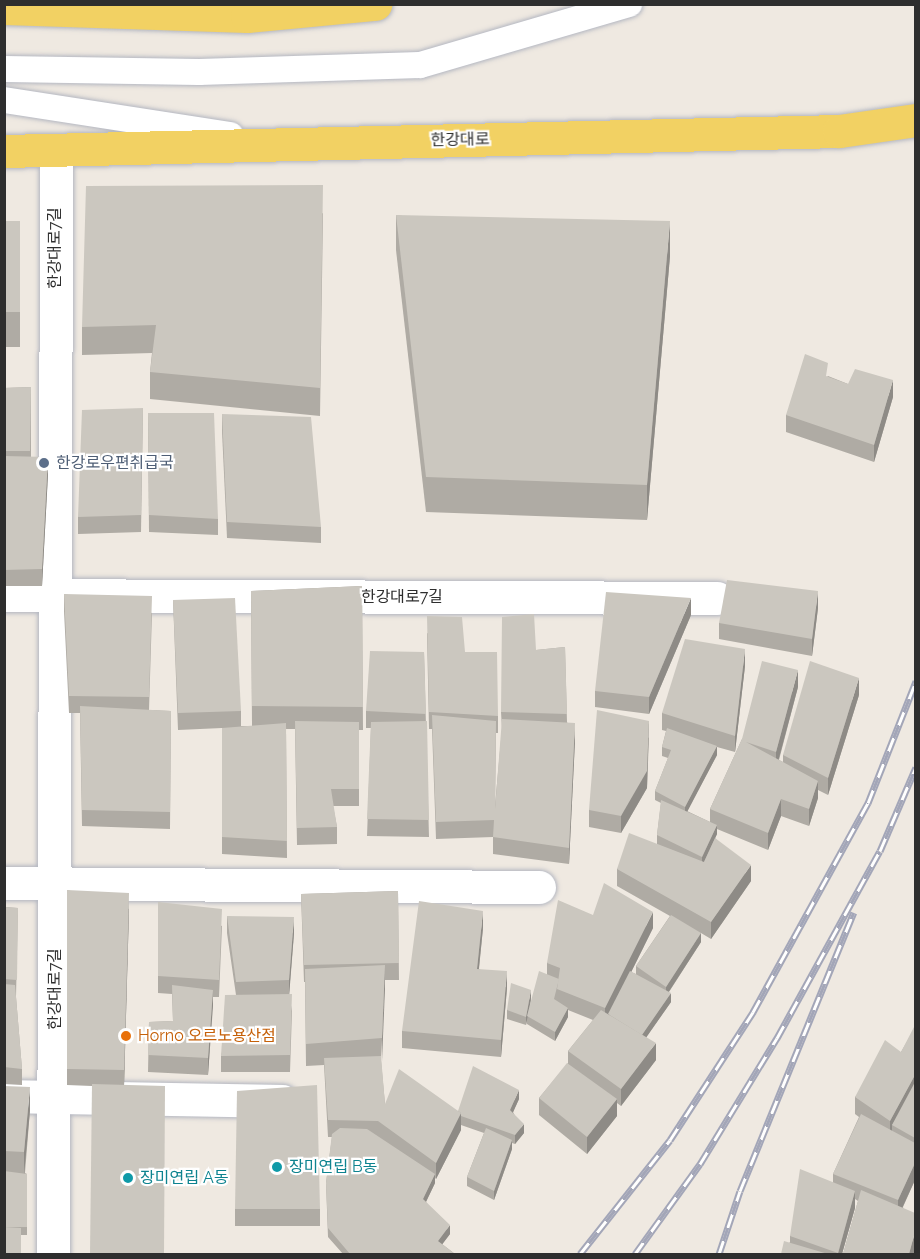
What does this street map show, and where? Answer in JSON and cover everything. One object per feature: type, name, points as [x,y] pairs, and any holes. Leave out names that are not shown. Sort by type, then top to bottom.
[{"type":"main road","points":[[4,8],[247,16],[375,4]]},
{"type":"main road","name":"한강대로","points":[[4,151],[56,152],[839,131],[915,120]]},
{"type":"street","name":"한강대로7길","points":[[53,1254],[55,1095],[52,596],[56,152]]},
{"type":"street","name":"한강대로7길","points":[[4,595],[717,598]]},
{"type":"street","points":[[4,883],[539,887]]},
{"type":"street","points":[[4,1096],[55,1095],[317,1101]]},
{"type":"lane","points":[[4,69],[198,72],[420,65],[629,4]]},
{"type":"lane","points":[[4,100],[292,144]]},
{"type":"building","points":[[323,185],[320,388],[150,372],[156,325],[82,327],[86,186]]},
{"type":"building","points":[[396,215],[670,221],[647,485],[426,477]]},
{"type":"building","points":[[4,221],[20,221],[20,312],[4,312]]},
{"type":"building","points":[[805,354],[828,363],[826,376],[848,384],[855,369],[893,380],[874,445],[786,415]]},
{"type":"building","points":[[31,387],[30,451],[4,451],[4,388]]},
{"type":"building","points":[[143,408],[141,515],[78,517],[82,410]]},
{"type":"building","points":[[148,413],[214,413],[218,519],[149,515]]},
{"type":"building","points":[[222,414],[311,417],[321,527],[227,522]]},
{"type":"building","points":[[4,456],[48,457],[42,569],[4,570]]},
{"type":"building","points":[[727,580],[818,591],[812,639],[719,623]]},
{"type":"building","points":[[362,586],[363,707],[252,706],[251,591]]},
{"type":"building","points":[[606,592],[691,598],[649,697],[595,691]]},
{"type":"building","points":[[64,594],[152,596],[149,697],[69,696]]},
{"type":"building","points":[[235,598],[241,711],[178,713],[173,600]]},
{"type":"building","points":[[534,614],[536,650],[565,647],[567,714],[501,712],[502,617]]},
{"type":"building","points":[[427,616],[462,617],[465,652],[497,652],[498,716],[429,712]]},
{"type":"building","points":[[685,639],[745,649],[735,736],[662,713]]},
{"type":"building","points":[[370,651],[424,652],[426,714],[366,711]]},
{"type":"building","points":[[762,661],[798,670],[776,752],[746,742],[818,781],[809,809],[781,799],[768,833],[710,809],[742,739]]},
{"type":"building","points":[[810,661],[859,678],[828,778],[783,755]]},
{"type":"building","points":[[80,706],[171,711],[170,812],[82,810]]},
{"type":"building","points":[[597,710],[649,721],[647,771],[621,816],[589,810]]},
{"type":"building","points":[[432,715],[496,721],[495,809],[502,719],[575,723],[569,848],[493,837],[494,820],[436,822]]},
{"type":"building","points":[[295,721],[359,722],[359,789],[331,789],[337,827],[297,828]]},
{"type":"building","points":[[427,721],[429,820],[367,819],[371,722]]},
{"type":"building","points":[[286,723],[287,841],[222,837],[222,728]]},
{"type":"building","points":[[667,728],[717,746],[685,807],[655,791],[671,750],[662,747]]},
{"type":"building","points":[[661,800],[717,825],[702,857],[657,835]]},
{"type":"building","points":[[629,833],[704,862],[715,838],[751,865],[711,922],[617,869]]},
{"type":"building","points":[[604,883],[653,912],[605,1008],[557,989],[560,968],[547,963],[558,900],[593,915]]},
{"type":"building","points":[[67,890],[129,893],[124,1070],[67,1069]]},
{"type":"building","points":[[398,891],[399,963],[304,965],[301,894]]},
{"type":"building","points":[[419,901],[483,911],[477,969],[507,971],[501,1040],[402,1031]]},
{"type":"building","points":[[158,902],[222,909],[219,980],[158,976]]},
{"type":"building","points":[[4,907],[18,908],[17,980],[4,979]]},
{"type":"building","points":[[671,915],[701,933],[666,987],[636,966]]},
{"type":"building","points":[[227,916],[294,917],[289,980],[236,982]]},
{"type":"building","points":[[385,965],[382,1038],[306,1044],[305,969]]},
{"type":"building","points":[[539,971],[559,979],[554,999],[568,1008],[555,1032],[527,1016]]},
{"type":"building","points":[[630,971],[671,993],[642,1035],[608,1014]]},
{"type":"building","points":[[511,983],[531,990],[526,1017],[507,1010]]},
{"type":"building","points":[[4,984],[15,985],[22,1069],[4,1067]]},
{"type":"building","points":[[172,985],[213,990],[208,1058],[148,1055],[149,1022],[173,1021]]},
{"type":"building","points":[[292,994],[290,1055],[221,1056],[225,995]]},
{"type":"building","points":[[601,1010],[656,1043],[621,1089],[568,1051]]},
{"type":"building","points":[[914,1027],[915,1075],[890,1121],[855,1097],[885,1040],[901,1052]]},
{"type":"building","points":[[381,1056],[385,1104],[399,1069],[461,1113],[436,1163],[378,1121],[328,1120],[324,1058]]},
{"type":"building","points":[[567,1063],[617,1099],[587,1137],[539,1098]]},
{"type":"building","points":[[473,1066],[519,1090],[510,1110],[524,1124],[515,1135],[461,1116],[458,1111]]},
{"type":"building","points":[[915,1082],[915,1138],[892,1125]]},
{"type":"building","name":"장미연립 A동","points":[[92,1084],[165,1086],[164,1254],[90,1254]]},
{"type":"building","name":"장미연립 B동","points":[[317,1085],[320,1209],[235,1209],[237,1091]]},
{"type":"building","points":[[4,1086],[30,1087],[24,1152],[4,1151]]},
{"type":"building","points":[[861,1114],[915,1143],[915,1163],[898,1200],[833,1174]]},
{"type":"building","points":[[340,1128],[367,1129],[435,1174],[423,1199],[450,1225],[438,1241],[455,1254],[350,1254],[328,1228],[326,1183],[332,1134]]},
{"type":"building","points":[[486,1128],[512,1140],[494,1191],[467,1177]]},
{"type":"building","points":[[800,1169],[855,1191],[838,1253],[790,1236]]},
{"type":"building","points":[[4,1171],[27,1174],[27,1227],[4,1227]]},
{"type":"building","points":[[861,1190],[915,1213],[915,1232],[909,1254],[843,1254]]},
{"type":"building","points":[[4,1227],[21,1228],[21,1254],[4,1254]]},
{"type":"building","points":[[784,1241],[828,1254],[781,1254]]},
{"type":"railway","points":[[580,1254],[670,1140],[753,1012],[868,803],[916,681]]},
{"type":"railway","points":[[635,1254],[700,1164],[777,1038],[880,851],[916,767]]},
{"type":"railway","points":[[719,1254],[740,1191],[854,912]]},
{"type":"place","name":"한강로우편취급국","points":[[44,463]]},
{"type":"place","name":"Horno 오르노용산점","points":[[126,1036]]},
{"type":"place","name":"장미연립 B동","points":[[277,1167]]},
{"type":"place","name":"장미연립 A동","points":[[128,1178]]}]
